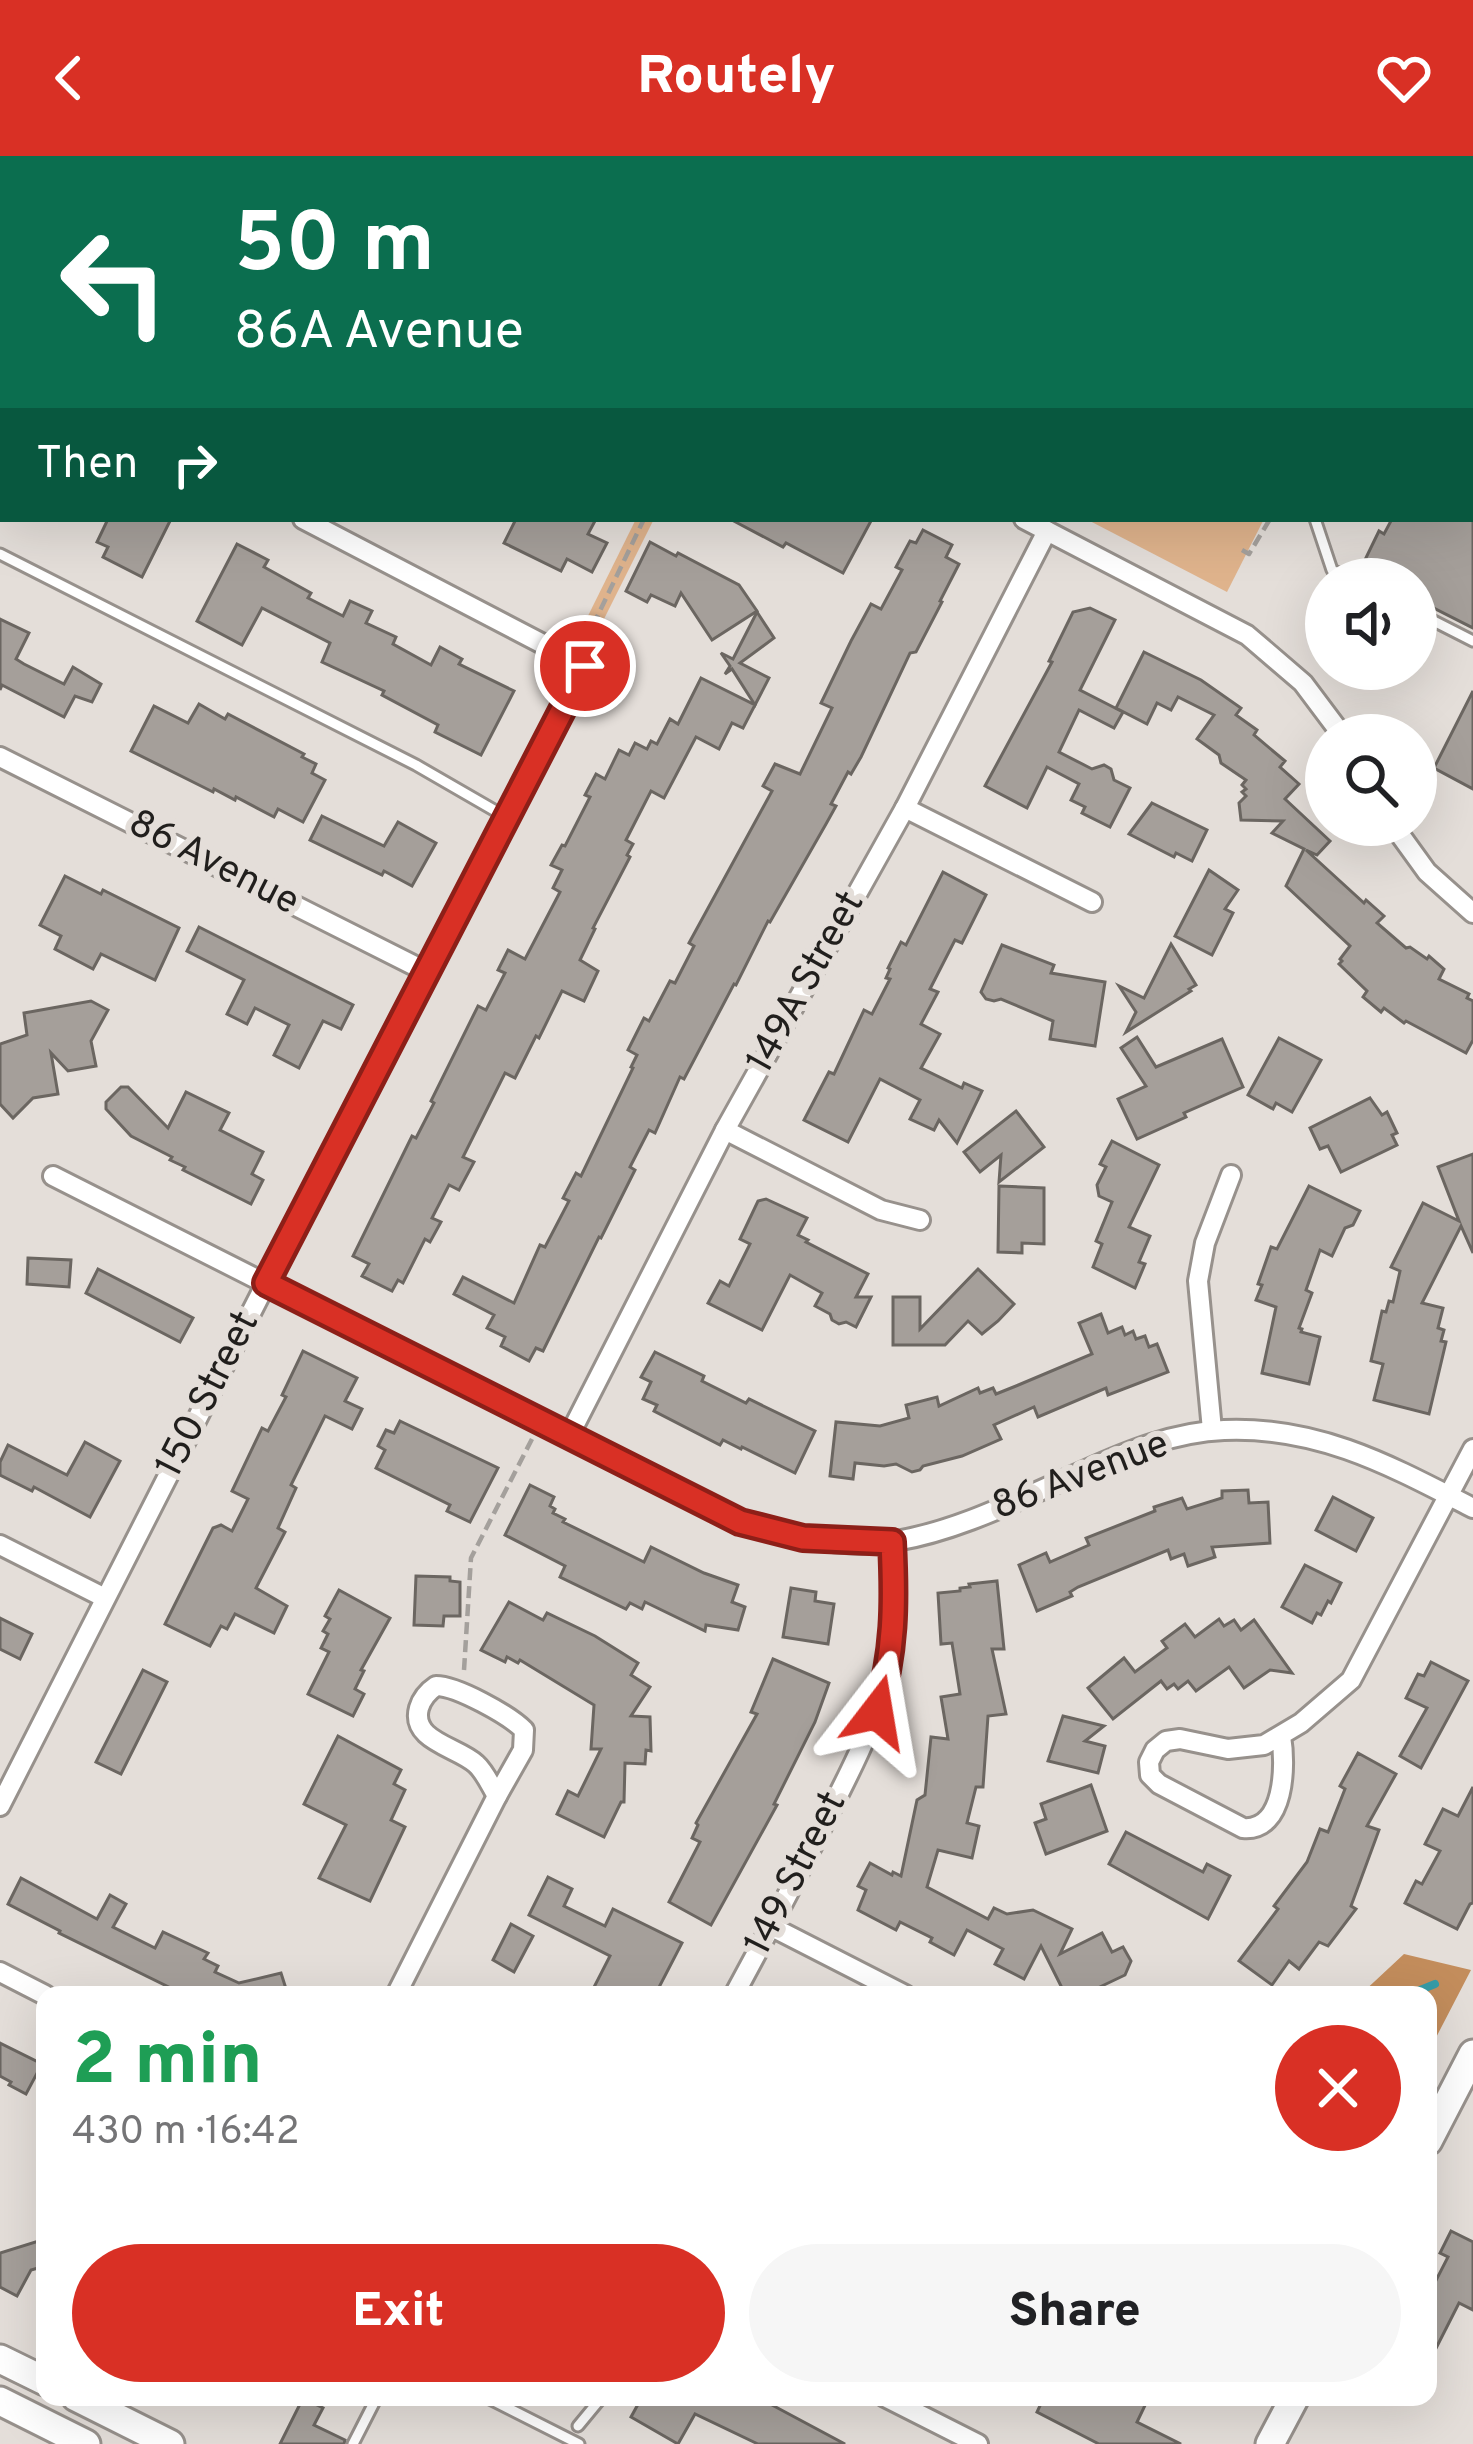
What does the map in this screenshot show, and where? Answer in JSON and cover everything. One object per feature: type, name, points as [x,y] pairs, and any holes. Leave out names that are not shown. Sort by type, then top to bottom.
[{"type":"main road","points":[[1437,2126],[1470,2069]]},
{"type":"main road","points":[[0,2359],[36,2377]]},
{"type":"main road","points":[[0,2401],[86,2444]]},
{"type":"main road","points":[[94,2406],[170,2444]]},
{"type":"main road","points":[[1270,2444],[1289,2406]]},
{"type":"street","points":[[309,522],[585,666],[619,672]]},
{"type":"street","points":[[1030,522],[1247,635],[1303,683],[1326,714]]},
{"type":"street","name":"149A Street","points":[[569,1436],[725,1130],[905,808],[1047,531]]},
{"type":"street","name":"150 Street","points":[[0,1806],[585,666]]},
{"type":"street","name":"86 Avenue","points":[[0,757],[425,971]]},
{"type":"street","points":[[905,808],[1092,902]]},
{"type":"street","points":[[1408,846],[1427,872],[1473,913]]},
{"type":"street","points":[[725,1130],[881,1210],[920,1220]]},
{"type":"street","points":[[1212,1430],[1198,1281],[1205,1243],[1231,1175]]},
{"type":"street","name":"86 Avenue","points":[[52,1176],[740,1522],[803,1538],[892,1542],[945,1529],[1135,1449],[1212,1430],[1268,1431],[1323,1440],[1360,1452],[1473,1508]]},
{"type":"street","points":[[1281,1736],[1282,1787],[1260,1827],[1243,1828],[1150,1775],[1149,1762],[1166,1741],[1180,1739],[1228,1749],[1264,1745],[1318,1711],[1351,1680],[1473,1449]]},
{"type":"street","name":"149 Street","points":[[739,1986],[877,1712],[893,1635],[892,1542]]},
{"type":"street","points":[[0,1545],[105,1598]]},
{"type":"street","points":[[401,1986],[523,1750],[524,1730],[516,1722],[446,1686],[432,1688],[420,1706],[420,1726],[427,1735],[477,1764],[497,1796]]},
{"type":"street","points":[[772,1927],[887,1986]]},
{"type":"street","points":[[0,1972],[36,1990]]},
{"type":"street","points":[[903,2406],[978,2444]]},
{"type":"lane","points":[[1316,522],[1328,558]]},
{"type":"lane","points":[[0,554],[416,765],[506,818]]},
{"type":"lane","points":[[1437,623],[1473,641]]},
{"type":"lane","points":[[353,2444],[372,2406]]},
{"type":"lane","points":[[504,2406],[579,2444]]},
{"type":"lane","points":[[578,2426],[595,2406]]},
{"type":"path","points":[[585,642],[643,522]]},
{"type":"path","points":[[1242,550],[1249,554],[1268,522]]},
{"type":"path","points":[[464,1678],[471,1558],[532,1439]]},
{"type":"shaded area","points":[[635,522],[652,522],[596,635],[582,628]]},
{"type":"shaded area","points":[[1092,522],[1262,522],[1227,592]]},
{"type":"shaded area","points":[[1404,1954],[1471,1970],[1437,2036],[1437,1986],[1370,1986]]},
{"type":"building","points":[[107,522],[170,522],[142,577],[103,557],[108,547],[97,542]]},
{"type":"building","points":[[514,522],[594,522],[588,534],[607,543],[592,572],[567,559],[561,571],[504,543]]},
{"type":"building","points":[[736,522],[870,522],[843,573],[786,543],[783,547]]},
{"type":"building","points":[[1390,522],[1473,522],[1473,628],[1437,610],[1437,558],[1366,558],[1379,531],[1384,534]]},
{"type":"building","points":[[923,530],[952,545],[946,557],[959,564],[942,602],[916,652],[910,653],[861,757],[831,804],[836,806],[684,1079],[680,1077],[655,1133],[649,1130],[630,1167],[635,1170],[543,1351],[536,1348],[529,1361],[501,1346],[505,1337],[487,1328],[494,1315],[454,1294],[463,1277],[514,1303],[540,1245],[545,1247],[569,1201],[563,1198],[576,1173],[581,1176],[633,1068],[637,1055],[628,1050],[644,1018],[649,1021],[670,981],[675,983],[694,946],[689,943],[772,791],[763,786],[775,764],[800,774],[832,708],[821,703],[851,641],[871,604],[881,609],[902,570],[896,567],[910,541],[916,543]]},
{"type":"building","points":[[650,542],[739,585],[757,611],[712,640],[681,593],[675,606],[651,595],[647,602],[626,591]]},
{"type":"building","points":[[237,544],[268,560],[264,567],[311,593],[308,598],[343,616],[350,601],[372,611],[366,623],[396,637],[393,644],[431,665],[440,647],[462,659],[459,664],[514,691],[481,755],[435,732],[438,725],[382,695],[384,691],[322,662],[330,643],[262,608],[242,645],[197,621]]},
{"type":"building","points":[[1090,608],[1115,620],[1080,690],[1123,712],[1114,728],[1079,710],[1059,752],[1092,769],[1104,765],[1111,769],[1114,780],[1130,788],[1110,827],[1082,813],[1085,807],[1071,800],[1079,784],[1047,767],[1027,808],[985,786],[1052,662],[1073,612]]},
{"type":"building","points":[[757,612],[774,638],[740,663],[769,678],[755,705],[732,669],[725,674],[730,666],[721,653],[733,659]]},
{"type":"building","points":[[0,619],[29,633],[16,659],[64,684],[73,667],[101,684],[92,702],[75,696],[64,717],[2,685],[0,690]]},
{"type":"building","points":[[1144,652],[1201,680],[1241,708],[1236,715],[1257,730],[1254,735],[1285,761],[1280,767],[1299,784],[1285,799],[1305,818],[1305,846],[1325,846],[1317,855],[1306,850],[1384,916],[1377,923],[1406,948],[1429,956],[1444,969],[1439,979],[1469,994],[1473,1040],[1466,1053],[1384,1008],[1381,1012],[1363,997],[1367,991],[1339,964],[1350,946],[1286,886],[1304,849],[1272,833],[1283,821],[1241,820],[1239,803],[1246,796],[1242,785],[1246,780],[1197,739],[1214,715],[1178,697],[1171,710],[1157,703],[1147,724],[1116,708]]},
{"type":"building","points":[[701,678],[755,705],[743,728],[732,723],[719,749],[696,737],[664,798],[651,791],[626,840],[633,844],[630,857],[580,960],[598,971],[584,1001],[562,991],[515,1078],[505,1073],[463,1157],[474,1162],[459,1190],[449,1185],[432,1218],[441,1222],[430,1242],[425,1239],[403,1283],[398,1280],[392,1291],[362,1276],[369,1264],[353,1256],[412,1136],[416,1138],[434,1103],[478,1006],[486,1010],[505,973],[498,970],[508,950],[525,959],[560,892],[553,888],[562,870],[551,865],[590,797],[585,795],[596,774],[605,779],[619,750],[629,755],[635,743],[647,749],[651,741],[657,744],[670,719],[678,724]]},
{"type":"building","points":[[1473,691],[1473,789],[1437,770]]},
{"type":"building","points":[[199,704],[225,719],[228,714],[316,764],[312,773],[325,780],[303,822],[278,809],[274,817],[236,797],[213,792],[131,751],[154,706],[188,723]]},
{"type":"building","points":[[1152,803],[1207,830],[1192,861],[1129,834]]},
{"type":"building","points":[[322,816],[384,846],[398,822],[436,843],[412,886],[310,840]]},
{"type":"building","points":[[1209,870],[1238,890],[1225,909],[1233,913],[1212,955],[1175,936]]},
{"type":"building","points":[[943,872],[986,895],[962,943],[955,940],[930,989],[938,992],[921,1024],[940,1034],[921,1068],[962,1088],[964,1083],[982,1091],[957,1143],[939,1120],[934,1130],[910,1119],[920,1100],[880,1079],[848,1142],[804,1120],[829,1072],[834,1074],[864,1010],[872,1014],[890,979],[886,978],[888,968],[901,942],[906,945]]},
{"type":"building","points":[[65,876],[179,928],[155,980],[101,954],[93,969],[55,949],[61,936],[40,925]]},
{"type":"building","points":[[199,927],[353,1005],[341,1029],[323,1021],[299,1068],[274,1055],[289,1025],[255,1008],[247,1024],[227,1014],[244,980],[187,951]]},
{"type":"building","points":[[1171,944],[1196,985],[1126,1032],[1136,1012],[1119,986],[1144,998]]},
{"type":"building","points":[[1002,945],[1054,965],[1051,973],[1105,982],[1095,1046],[1050,1039],[1053,1021],[1001,999],[986,999],[981,992]]},
{"type":"building","points":[[91,1001],[108,1010],[91,1041],[96,1066],[68,1071],[51,1053],[58,1094],[33,1098],[13,1118],[0,1104],[0,1044],[27,1035],[24,1013]]},
{"type":"building","points":[[1137,1037],[1156,1067],[1222,1039],[1243,1087],[1137,1139],[1118,1099],[1146,1086],[1121,1048]]},
{"type":"building","points":[[1279,1038],[1321,1060],[1292,1112],[1276,1103],[1273,1109],[1248,1095]]},
{"type":"building","points":[[121,1087],[128,1087],[168,1128],[186,1092],[229,1113],[220,1130],[263,1152],[252,1174],[263,1180],[251,1204],[183,1170],[172,1157],[131,1136],[106,1109],[106,1102]]},
{"type":"building","points":[[1370,1098],[1382,1115],[1387,1112],[1397,1145],[1341,1172],[1328,1146],[1320,1149],[1310,1128]]},
{"type":"building","points":[[1016,1111],[1044,1147],[999,1182],[1001,1155],[980,1172],[964,1152]]},
{"type":"building","points":[[1112,1141],[1159,1165],[1129,1227],[1150,1236],[1135,1288],[1093,1267],[1102,1244],[1096,1241],[1112,1202],[1099,1196],[1097,1185],[1106,1167],[1100,1164]]},
{"type":"building","points":[[1473,1154],[1473,1253],[1461,1226],[1422,1303],[1443,1308],[1438,1328],[1444,1330],[1441,1341],[1446,1342],[1429,1414],[1374,1400],[1383,1364],[1371,1361],[1382,1311],[1393,1302],[1400,1271],[1391,1267],[1423,1203],[1459,1221],[1438,1167]]},
{"type":"building","points":[[999,1186],[1044,1188],[1044,1244],[1022,1243],[1022,1253],[998,1252]]},
{"type":"building","points":[[1309,1186],[1360,1211],[1353,1225],[1345,1228],[1332,1256],[1320,1250],[1306,1290],[1312,1293],[1299,1328],[1320,1337],[1309,1384],[1262,1373],[1276,1307],[1256,1300],[1271,1247],[1277,1249]]},
{"type":"building","points":[[766,1199],[807,1218],[798,1235],[806,1242],[868,1274],[856,1297],[871,1297],[856,1327],[832,1320],[815,1306],[822,1293],[790,1275],[762,1330],[708,1303],[720,1281],[729,1286],[750,1244],[740,1239],[758,1201]]},
{"type":"building","points":[[28,1258],[71,1260],[69,1287],[27,1284]]},
{"type":"building","points":[[98,1269],[193,1318],[180,1342],[86,1293]]},
{"type":"building","points":[[978,1269],[1014,1304],[998,1321],[982,1334],[968,1321],[945,1345],[893,1345],[893,1297],[920,1297],[920,1329]]},
{"type":"building","points":[[1101,1314],[1108,1333],[1122,1327],[1125,1335],[1133,1331],[1136,1339],[1145,1336],[1149,1347],[1157,1344],[1168,1372],[1108,1395],[1106,1388],[1038,1417],[1034,1407],[994,1425],[1001,1439],[920,1470],[855,1463],[853,1479],[830,1476],[836,1422],[880,1426],[909,1418],[906,1405],[937,1397],[939,1406],[978,1388],[980,1393],[993,1388],[996,1394],[1016,1386],[1092,1354],[1079,1323]]},
{"type":"building","points":[[303,1351],[357,1378],[345,1401],[362,1409],[352,1429],[325,1416],[291,1485],[296,1488],[278,1528],[285,1532],[256,1588],[287,1606],[274,1633],[235,1614],[227,1629],[221,1626],[210,1646],[165,1624],[213,1528],[221,1525],[232,1531],[248,1499],[232,1491],[262,1428],[268,1431],[286,1397],[282,1395]]},
{"type":"building","points":[[655,1352],[746,1403],[749,1399],[815,1431],[795,1473],[742,1447],[723,1440],[720,1445],[654,1411],[657,1405],[643,1399],[651,1382],[641,1377]]},
{"type":"building","points":[[400,1421],[498,1468],[470,1522],[447,1511],[450,1505],[376,1468],[385,1450],[378,1446],[386,1430],[394,1433]]},
{"type":"building","points":[[85,1442],[120,1461],[90,1517],[0,1475],[8,1445],[67,1475]]},
{"type":"building","points":[[530,1485],[554,1497],[550,1506],[563,1522],[644,1562],[651,1547],[738,1585],[732,1602],[745,1607],[738,1630],[706,1625],[705,1631],[645,1602],[642,1609],[630,1603],[626,1609],[560,1577],[565,1566],[505,1535]]},
{"type":"building","points":[[1248,1490],[1249,1503],[1268,1502],[1270,1543],[1212,1547],[1215,1557],[1188,1566],[1184,1554],[1171,1559],[1168,1550],[1078,1587],[1070,1592],[1072,1596],[1037,1611],[1019,1565],[1046,1553],[1050,1562],[1089,1545],[1086,1538],[1155,1511],[1154,1507],[1182,1498],[1187,1509],[1222,1498],[1222,1491]]},
{"type":"building","points":[[1333,1497],[1373,1518],[1356,1551],[1316,1530]]},
{"type":"building","points":[[1305,1565],[1341,1583],[1331,1603],[1312,1623],[1282,1607]]},
{"type":"building","points":[[416,1576],[450,1577],[460,1582],[460,1616],[444,1616],[443,1626],[414,1625]]},
{"type":"building","points":[[997,1581],[1004,1649],[992,1649],[1006,1714],[988,1716],[983,1787],[976,1787],[967,1823],[979,1826],[972,1858],[938,1850],[927,1887],[988,1919],[994,1908],[1007,1914],[1033,1910],[1072,1929],[1060,1954],[1102,1933],[1112,1952],[1123,1947],[1131,1961],[1125,1975],[1102,1986],[1061,1986],[1041,1946],[1024,1979],[995,1964],[1003,1949],[967,1930],[954,1955],[900,1922],[896,1930],[858,1910],[866,1890],[858,1886],[870,1863],[901,1876],[917,1800],[925,1795],[931,1737],[948,1739],[941,1697],[960,1694],[952,1643],[941,1644],[938,1593],[960,1591],[969,1584]]},
{"type":"building","points":[[791,1588],[816,1592],[815,1601],[834,1604],[828,1644],[783,1637]]},
{"type":"building","points":[[339,1590],[390,1618],[361,1670],[355,1689],[364,1694],[353,1716],[308,1694],[329,1652],[321,1648],[330,1619],[325,1616]]},
{"type":"building","points":[[509,1602],[543,1620],[547,1613],[595,1636],[638,1663],[631,1675],[650,1687],[631,1716],[650,1717],[651,1751],[646,1750],[645,1764],[625,1763],[624,1802],[604,1837],[557,1814],[568,1791],[578,1796],[601,1749],[591,1749],[594,1705],[520,1660],[507,1657],[505,1662],[481,1650]]},
{"type":"building","points":[[0,1618],[32,1634],[20,1659],[0,1649]]},
{"type":"building","points":[[1219,1619],[1224,1626],[1234,1620],[1241,1630],[1254,1620],[1292,1673],[1270,1670],[1244,1688],[1229,1667],[1196,1691],[1188,1681],[1178,1689],[1174,1684],[1167,1689],[1161,1681],[1113,1719],[1088,1688],[1124,1658],[1135,1672],[1167,1648],[1162,1641],[1185,1624],[1195,1637]]},
{"type":"building","points":[[773,1659],[829,1683],[777,1805],[711,1925],[669,1902],[700,1842],[692,1838],[696,1823],[757,1714],[751,1712]]},
{"type":"building","points":[[1431,1662],[1468,1681],[1421,1768],[1400,1756],[1427,1708],[1406,1698],[1418,1674],[1424,1676]]},
{"type":"building","points":[[143,1670],[167,1682],[121,1774],[96,1762]]},
{"type":"building","points":[[1063,1716],[1104,1726],[1085,1741],[1105,1746],[1098,1773],[1048,1761]]},
{"type":"building","points":[[338,1736],[401,1770],[394,1784],[405,1790],[391,1820],[405,1827],[370,1901],[319,1878],[346,1825],[304,1804]]},
{"type":"building","points":[[1358,1753],[1396,1774],[1367,1826],[1379,1830],[1351,1906],[1356,1909],[1328,1946],[1319,1942],[1299,1969],[1289,1961],[1272,1985],[1239,1961],[1307,1862],[1320,1829],[1328,1832],[1345,1789],[1340,1786]]},
{"type":"building","points":[[1091,1785],[1107,1831],[1046,1854],[1035,1823],[1046,1819],[1041,1804]]},
{"type":"building","points":[[1473,1787],[1473,1903],[1457,1929],[1405,1903],[1440,1851],[1425,1844],[1443,1809],[1458,1816]]},
{"type":"building","points":[[1126,1832],[1203,1872],[1207,1864],[1230,1876],[1208,1919],[1109,1864]]},
{"type":"building","points":[[548,1877],[572,1889],[564,1906],[605,1926],[613,1909],[682,1943],[660,1986],[595,1986],[610,1956],[529,1915]]},
{"type":"building","points":[[21,1878],[97,1919],[110,1895],[126,1904],[113,1927],[155,1948],[163,1932],[208,1953],[204,1959],[218,1966],[215,1972],[239,1983],[281,1973],[285,1986],[167,1986],[8,1904]]},
{"type":"building","points":[[511,1924],[533,1936],[514,1972],[493,1960]]},
{"type":"building","points":[[0,2043],[36,2061],[36,2075],[26,2094],[0,2076]]},
{"type":"building","points":[[1451,2231],[1473,2242],[1473,2310],[1459,2303],[1437,2346],[1437,2278],[1448,2257],[1440,2253]]},
{"type":"building","points":[[36,2242],[36,2269],[17,2296],[0,2287],[0,2253]]},
{"type":"building","points":[[299,2406],[323,2408],[314,2425],[345,2440],[344,2444],[280,2444]]},
{"type":"building","points":[[637,2406],[774,2406],[845,2444],[758,2444],[695,2414],[678,2444],[631,2417]]},
{"type":"building","points":[[1040,2406],[1145,2406],[1137,2422],[1181,2444],[1099,2444],[1037,2412]]},
{"type":"waterway","points":[[1430,1986],[1435,1984]]},
{"type":"route","points":[[585,666],[266,1283],[740,1522],[803,1538],[892,1542],[896,1596],[892,1648],[877,1712]]}]
